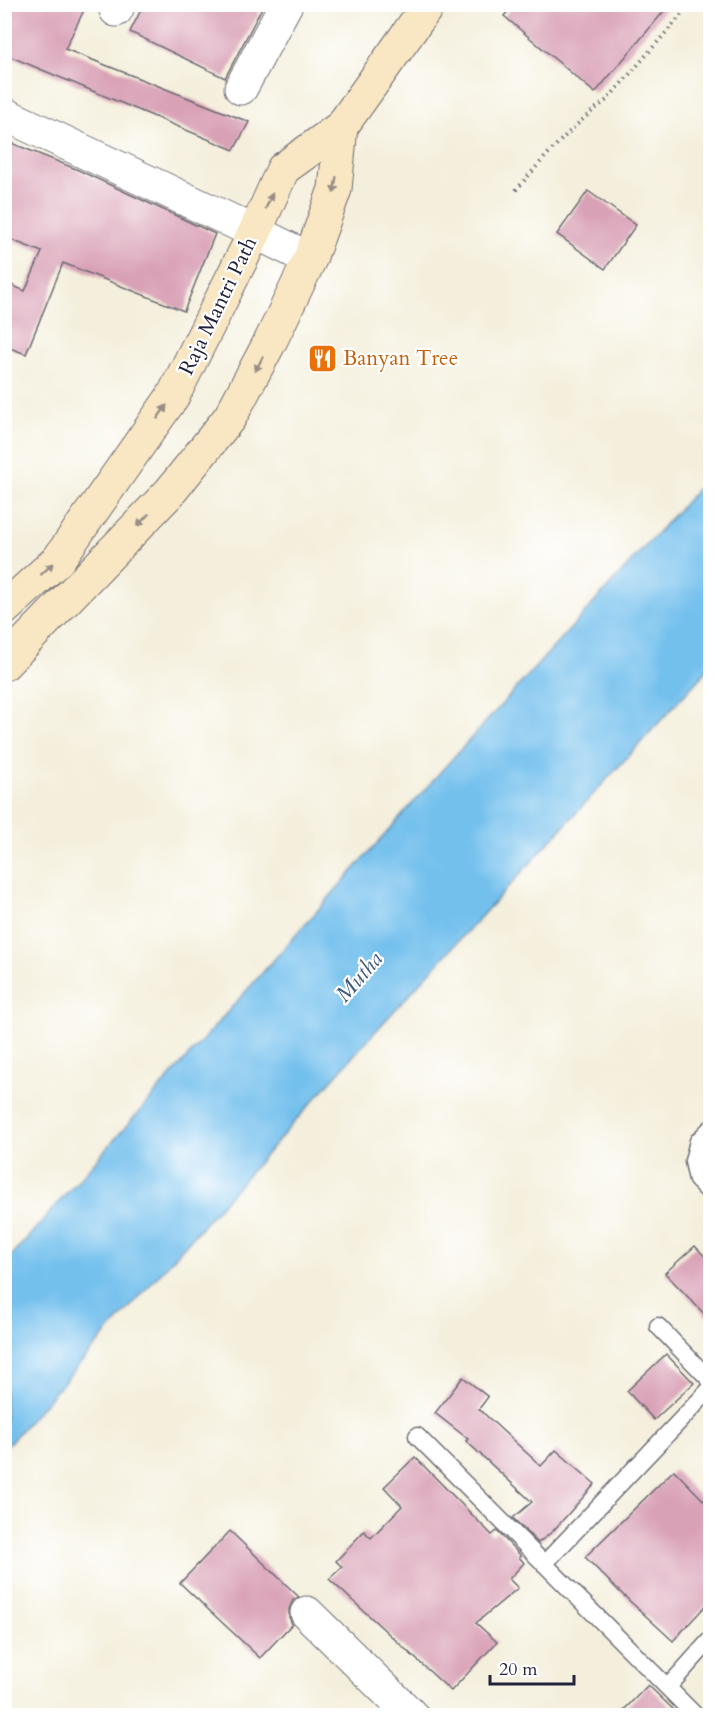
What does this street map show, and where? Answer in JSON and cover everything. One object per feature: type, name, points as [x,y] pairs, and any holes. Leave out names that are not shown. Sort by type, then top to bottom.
[{"type":"main road","name":"Raja Mantri Path","points":[[4,609],[58,560],[173,396],[255,232],[283,170],[340,127],[429,4]]},
{"type":"main road","points":[[4,664],[170,492],[230,417],[272,340],[310,259],[335,189],[340,127]]},
{"type":"street","points":[[241,88],[286,4]]},
{"type":"street","points":[[4,114],[310,259]]},
{"type":"street","points":[[307,1613],[412,1716]]},
{"type":"lane","points":[[711,1129],[698,1141],[693,1161],[698,1180],[711,1193]]},
{"type":"lane","points":[[658,1326],[711,1380]]},
{"type":"lane","points":[[544,1564],[711,1389]]},
{"type":"lane","points":[[417,1436],[696,1716]]},
{"type":"lane","points":[[668,1687],[711,1640]]},
{"type":"path","points":[[516,190],[553,148],[607,100],[691,4]]},
{"type":"water","name":"Mutha","points":[[710,475],[710,667],[363,1045],[5,1448],[5,1263],[443,769]]},
{"type":"building","points":[[4,4],[87,4],[65,49],[249,122],[234,150],[4,54]]},
{"type":"building","points":[[144,4],[264,4],[225,78],[130,32]]},
{"type":"building","points":[[514,4],[670,4],[595,93],[504,16]]},
{"type":"building","points":[[4,140],[76,169],[215,234],[184,311],[63,263],[26,354],[4,346],[4,282],[25,291],[42,252],[4,237]]},
{"type":"building","points":[[588,191],[636,225],[605,269],[557,234]]},
{"type":"building","points":[[695,1246],[711,1263],[711,1321],[665,1273]]},
{"type":"building","points":[[666,1354],[694,1383],[654,1420],[627,1391]]},
{"type":"building","points":[[463,1377],[488,1397],[479,1409],[541,1466],[556,1450],[595,1484],[553,1531],[538,1543],[513,1518],[532,1502],[466,1441],[468,1439],[435,1413]]},
{"type":"building","points":[[415,1457],[492,1535],[497,1531],[521,1556],[519,1557],[524,1563],[509,1579],[518,1588],[476,1623],[497,1642],[451,1691],[329,1579],[342,1567],[336,1561],[364,1531],[371,1538],[402,1506],[384,1487]]},
{"type":"building","points":[[674,1470],[711,1508],[711,1600],[673,1641],[585,1557]]},
{"type":"building","points":[[230,1531],[299,1597],[293,1600],[289,1609],[292,1624],[260,1658],[180,1583]]},
{"type":"building","points":[[648,1685],[680,1716],[618,1716]]},
{"type":"place","name":"Banyan Tree","points":[[322,358]]}]
